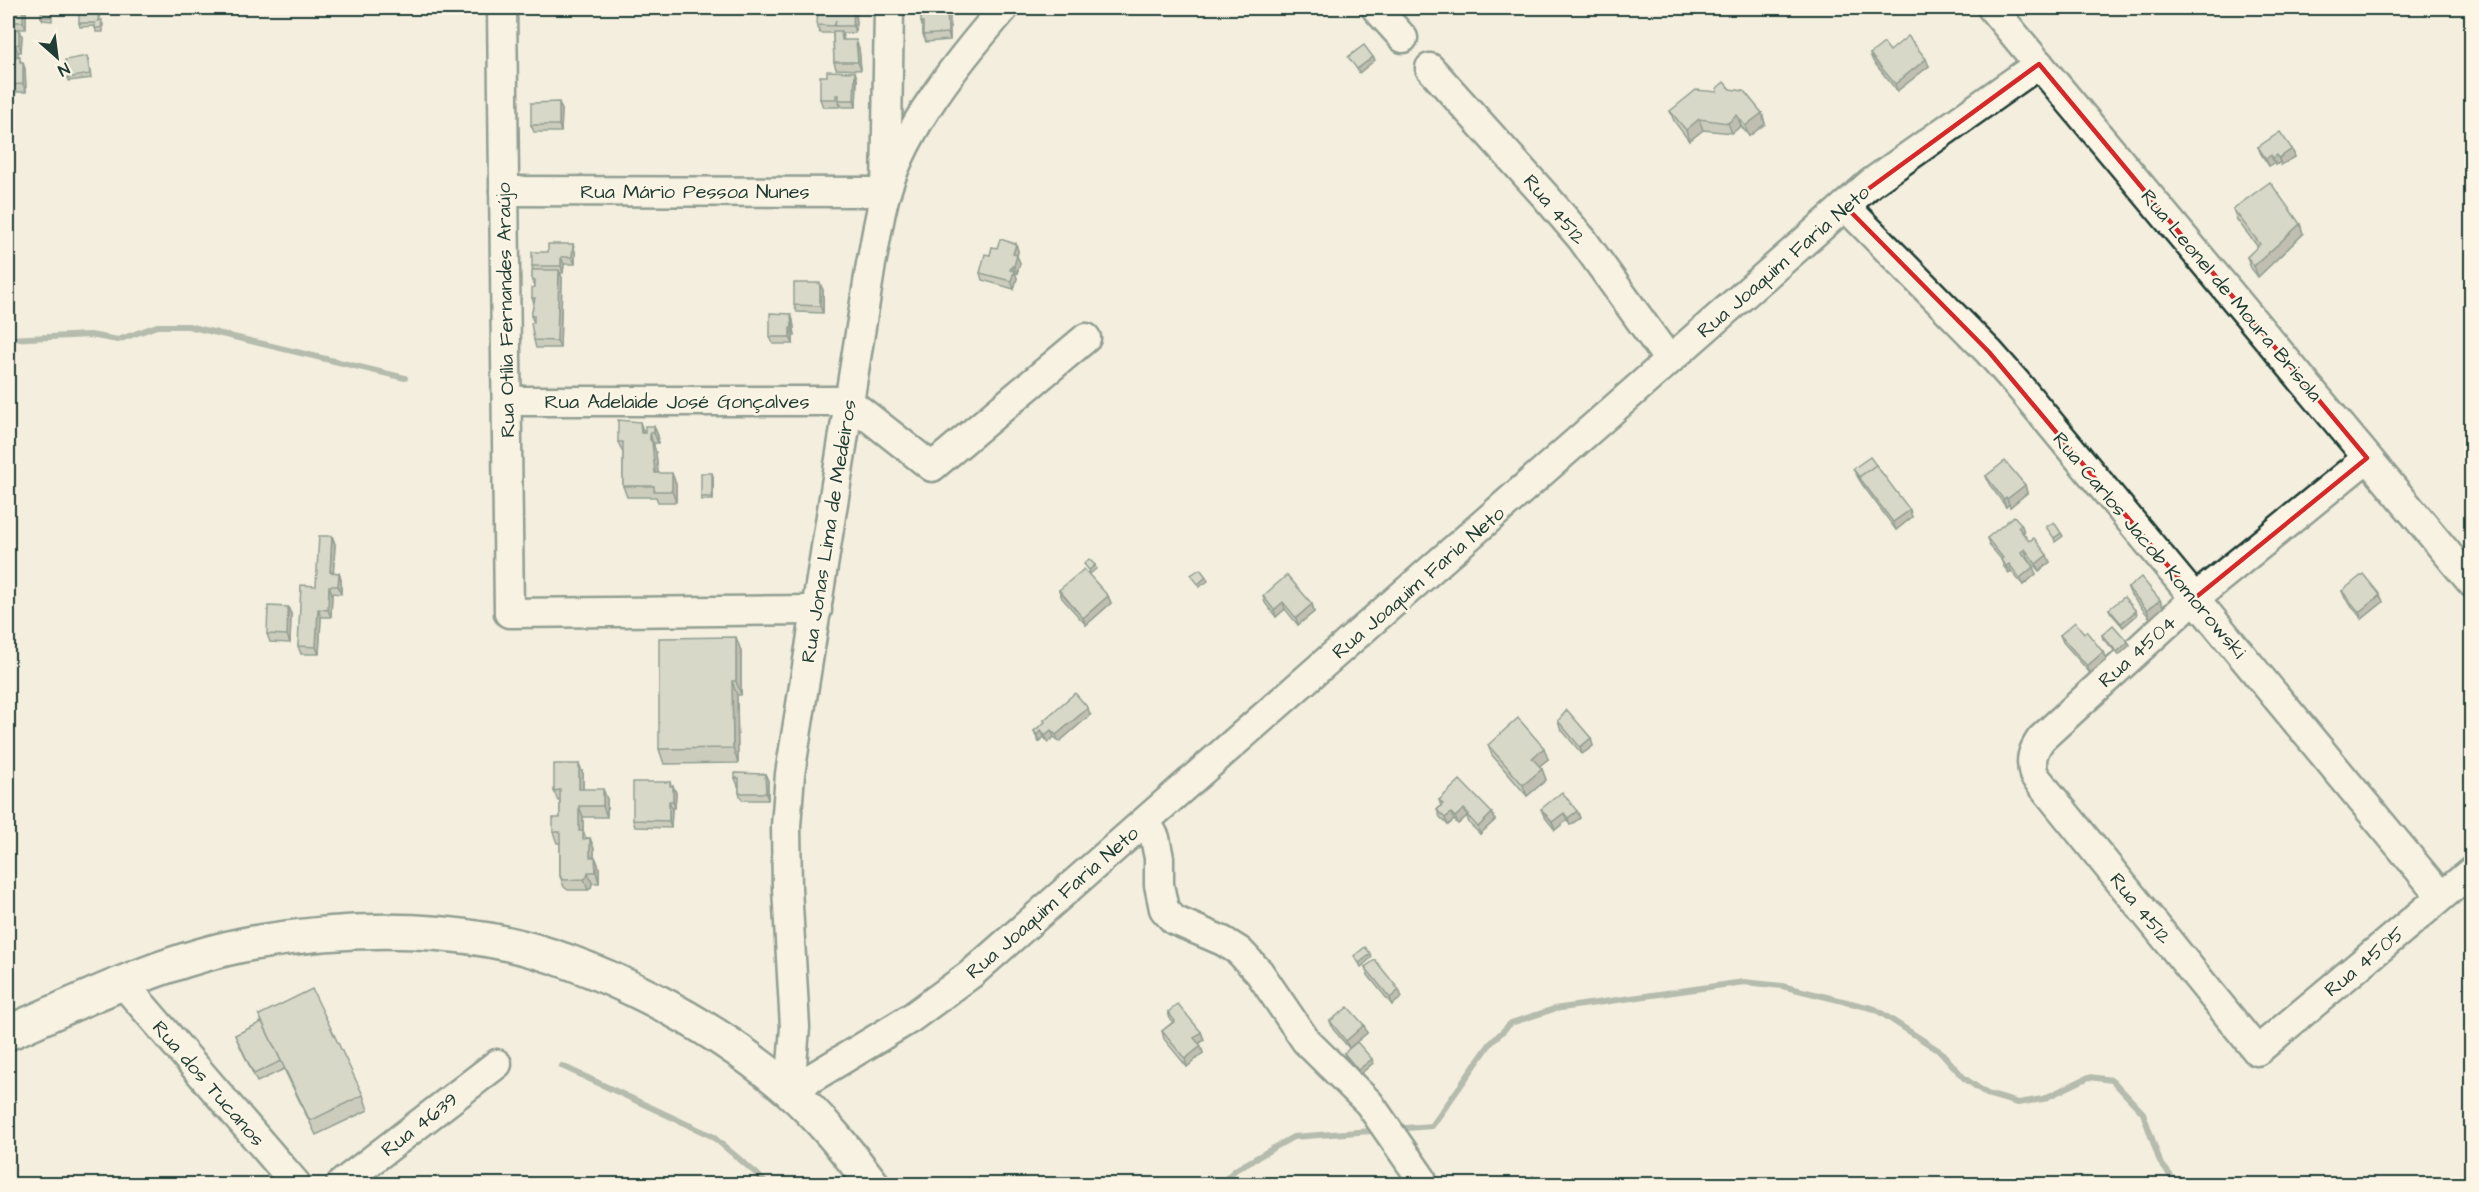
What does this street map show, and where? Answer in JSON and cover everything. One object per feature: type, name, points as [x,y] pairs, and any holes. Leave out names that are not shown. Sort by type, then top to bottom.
[{"type":"main road","points":[[8,1033],[122,982],[185,960],[240,946],[309,935],[370,931],[429,933],[490,940],[566,961],[638,990],[752,1060],[790,1091],[840,1143],[872,1185]]},
{"type":"street","name":"Rua Otília Fernandes Araújo","points":[[502,8],[509,613],[817,610]]},
{"type":"street","points":[[886,192],[889,8]]},
{"type":"street","name":"Rua Jonas Lima de Medeiros","points":[[790,1091],[795,1027],[786,888],[786,826],[790,774],[862,314],[886,192],[909,139],[926,109],[955,68],[1004,8]]},
{"type":"street","points":[[1376,8],[1402,38]]},
{"type":"street","name":"Rua Leonel de Moura Brisola","points":[[1992,8],[2472,583]]},
{"type":"street","name":"Rua Joaquim Faria Neto","points":[[790,1091],[911,1018],[971,974],[1871,183],[2039,64]]},
{"type":"street","name":"Rua 4512","points":[[1430,68],[1582,239],[1669,360]]},
{"type":"street","name":"Rua Mário Pessoa Nunes","points":[[504,191],[886,192]]},
{"type":"street","name":"Rua Carlos Jacob Komorowski","points":[[1845,206],[1989,352],[2441,896]]},
{"type":"street","points":[[848,401],[932,467],[1086,338]]},
{"type":"street","name":"Rua Adelaide José Gonçalves","points":[[507,401],[848,401]]},
{"type":"street","name":"Rua 4504","points":[[2031,763],[2032,752],[2041,739],[2195,598],[2367,458]]},
{"type":"street","name":"Rua 4512","points":[[2031,763],[2034,775],[2045,791],[2257,1051]]},
{"type":"street","points":[[1146,822],[1155,838],[1159,858],[1159,885],[1164,909],[1174,920],[1223,941],[1239,951],[1259,972],[1306,1041],[1369,1103],[1421,1178]]},
{"type":"street","name":"Rua 4505","points":[[2257,1051],[2472,871]]},
{"type":"street","name":"Rua dos Tucanos","points":[[122,982],[296,1185]]},
{"type":"street","name":"Rua 4639","points":[[341,1185],[497,1064]]},
{"type":"highlighted area","points":[[2039,64],[2367,458],[2195,598],[1989,352],[1845,206]]},
{"type":"building","points":[[8,8],[23,8],[23,22],[8,22]]},
{"type":"building","points":[[42,8],[51,8],[51,17],[41,17]]},
{"type":"building","points":[[79,8],[99,8],[98,21],[102,20],[101,28],[95,28],[95,23],[79,23]]},
{"type":"building","points":[[818,8],[854,8],[853,26],[835,26],[836,20],[834,26],[817,25]]},
{"type":"building","points":[[923,8],[947,8],[948,33],[923,35],[921,17],[923,17]]},
{"type":"building","points":[[8,29],[19,29],[19,44],[15,45],[15,54],[8,54]]},
{"type":"building","points":[[833,31],[841,31],[842,40],[856,40],[858,62],[834,62]]},
{"type":"building","points":[[1908,36],[1926,59],[1895,84],[1870,54],[1884,43],[1890,51]]},
{"type":"building","points":[[1364,45],[1373,57],[1357,69],[1348,57]]},
{"type":"building","points":[[20,56],[20,62],[23,62],[23,84],[8,85],[8,62],[14,62],[14,57]]},
{"type":"building","points":[[87,56],[90,74],[68,78],[65,60]]},
{"type":"building","points":[[827,71],[855,72],[854,100],[839,100],[839,95],[836,95],[836,99],[820,99],[820,76],[827,76]]},
{"type":"building","points":[[1724,82],[1730,89],[1744,91],[1762,113],[1745,126],[1737,115],[1728,123],[1699,119],[1686,130],[1670,111],[1696,90],[1717,92],[1717,88]]},
{"type":"building","points":[[559,102],[559,125],[531,125],[531,103]]},
{"type":"building","points":[[2280,132],[2292,149],[2279,158],[2277,155],[2273,158],[2271,155],[2266,159],[2258,147]]},
{"type":"building","points":[[2270,182],[2300,224],[2254,266],[2247,257],[2260,244],[2233,209]]},
{"type":"building","points":[[1000,239],[1016,244],[1013,254],[1017,255],[1014,266],[1010,270],[1014,271],[1011,281],[980,273],[985,254],[990,255],[992,247],[997,248]]},
{"type":"building","points":[[548,244],[573,244],[572,257],[561,257],[561,266],[532,266],[532,252],[548,252]]},
{"type":"building","points":[[532,270],[559,270],[557,341],[534,340],[531,323],[534,323],[534,316],[531,316],[535,298],[532,298],[532,288],[535,287],[535,280],[532,280]]},
{"type":"building","points":[[794,283],[820,283],[820,306],[794,305]]},
{"type":"building","points":[[770,313],[791,314],[790,337],[770,337]]},
{"type":"building","points":[[618,420],[640,422],[641,433],[645,433],[645,426],[654,426],[654,433],[650,433],[650,440],[655,473],[672,473],[672,491],[654,491],[654,486],[623,486],[623,442],[618,442]]},
{"type":"building","points":[[1870,457],[1876,465],[1859,477],[1853,469]]},
{"type":"building","points":[[2005,461],[2025,485],[2007,499],[2006,497],[2003,499],[1986,476]]},
{"type":"building","points":[[1876,465],[1910,510],[1893,522],[1859,477]]},
{"type":"building","points":[[701,473],[712,473],[712,497],[701,497]]},
{"type":"building","points":[[2014,516],[2021,524],[2018,527],[2029,541],[2034,538],[2047,555],[2036,564],[2025,549],[2021,552],[2033,567],[2020,578],[2009,564],[2006,566],[2001,560],[2003,558],[1987,538]]},
{"type":"building","points":[[2054,522],[2061,533],[2054,538],[2046,527]]},
{"type":"building","points":[[319,536],[332,536],[330,572],[339,573],[338,586],[329,586],[328,610],[318,609],[316,647],[298,646],[301,585],[316,586]]},
{"type":"building","points":[[1089,559],[1095,565],[1089,570],[1084,564]]},
{"type":"building","points":[[1084,569],[1108,596],[1083,618],[1059,590]]},
{"type":"building","points":[[1200,569],[1206,577],[1198,584],[1191,575]]},
{"type":"building","points":[[2363,574],[2380,595],[2359,612],[2342,591]]},
{"type":"building","points":[[1287,575],[1312,604],[1296,618],[1283,602],[1274,610],[1263,596]]},
{"type":"building","points":[[2141,577],[2160,600],[2147,610],[2128,588]]},
{"type":"building","points":[[2124,597],[2136,611],[2121,623],[2109,609]]},
{"type":"building","points":[[268,606],[288,607],[287,635],[267,634]]},
{"type":"building","points":[[2075,622],[2084,633],[2086,631],[2103,652],[2087,666],[2060,635]]},
{"type":"building","points":[[2113,625],[2128,642],[2117,652],[2102,635]]},
{"type":"building","points":[[736,637],[736,681],[732,681],[733,748],[659,749],[659,638]]},
{"type":"building","points":[[1075,693],[1088,708],[1056,735],[1051,730],[1045,735],[1041,730],[1037,735],[1034,731]]},
{"type":"building","points":[[1567,710],[1591,738],[1580,747],[1558,721]]},
{"type":"building","points":[[1518,718],[1544,748],[1532,758],[1542,769],[1523,785],[1488,745]]},
{"type":"building","points":[[554,764],[579,764],[579,789],[603,789],[603,806],[579,806],[579,831],[583,831],[583,839],[590,838],[590,857],[595,857],[596,872],[588,872],[584,879],[564,880],[560,876],[560,832],[553,832],[553,818],[560,818],[560,790],[554,791]]},
{"type":"building","points":[[735,773],[765,774],[766,793],[739,793],[739,778],[735,778]]},
{"type":"building","points":[[1460,780],[1492,813],[1478,827],[1464,809],[1455,817],[1451,813],[1445,818],[1437,810],[1443,804],[1439,800]]},
{"type":"building","points":[[633,782],[670,782],[670,786],[673,786],[673,801],[669,801],[669,821],[633,820]]},
{"type":"building","points":[[1562,792],[1577,811],[1568,818],[1564,813],[1552,822],[1541,809]]},
{"type":"building","points":[[1365,947],[1371,954],[1359,963],[1354,956]]},
{"type":"building","points":[[1375,960],[1399,990],[1390,998],[1365,967]]},
{"type":"building","points":[[312,989],[363,1095],[310,1121],[259,1015]]},
{"type":"building","points":[[1178,1004],[1201,1032],[1194,1038],[1201,1046],[1185,1059],[1162,1031],[1175,1021],[1168,1012]]},
{"type":"building","points":[[1348,1007],[1364,1025],[1346,1041],[1330,1021]]},
{"type":"building","points":[[262,1022],[281,1061],[254,1074],[235,1035]]},
{"type":"building","points":[[1357,1042],[1372,1059],[1358,1070],[1344,1053]]},
{"type":"building","points":[[1533,1176],[1539,1185],[1521,1185]]},
{"type":"waterway","points":[[8,339],[90,335],[118,340],[157,326],[188,326],[405,378]]},
{"type":"waterway","points":[[1406,1128],[1432,1126],[1490,1044],[1511,1023],[1554,1009],[1744,982],[1782,986],[1875,1009],[1941,1052],[1964,1078],[1987,1094],[2018,1103],[2043,1099],[2089,1077],[2112,1080],[2143,1113],[2160,1162],[2177,1184]]},
{"type":"waterway","points":[[562,1066],[712,1136],[766,1184]]},
{"type":"waterway","points":[[1221,1184],[1235,1170],[1293,1137],[1371,1131]]}]
